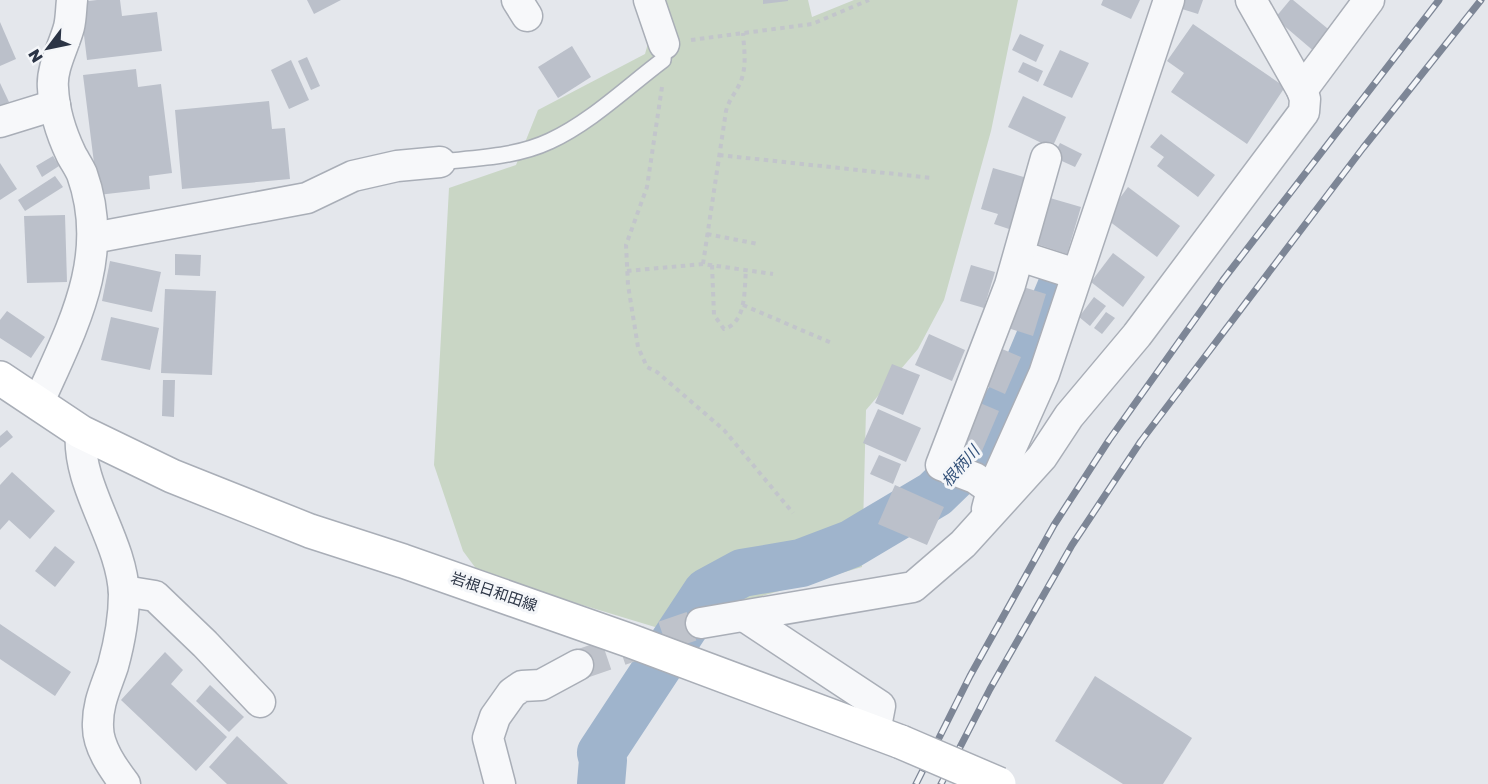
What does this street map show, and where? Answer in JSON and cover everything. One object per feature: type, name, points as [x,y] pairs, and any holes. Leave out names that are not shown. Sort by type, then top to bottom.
[{"type":"main road","name":"岩根日和田線","points":[[13,392],[81,432],[172,476],[310,531],[617,636],[888,737],[999,784]]},
{"type":"street","points":[[13,392],[63,348],[88,278],[93,238],[90,205],[81,173],[56,116],[52,86],[70,25],[72,0]]},
{"type":"street","points":[[649,0],[663,48]]},
{"type":"street","points":[[984,520],[983,484],[1044,374],[1169,0]]},
{"type":"street","points":[[701,623],[913,587],[963,544],[1041,457],[1069,416],[1137,335],[1304,112],[1305,99],[1302,90],[1251,0]]},
{"type":"street","points":[[1302,90],[1369,0]]},
{"type":"street","points":[[0,122],[55,105]]},
{"type":"street","points":[[983,484],[941,465],[1026,258],[1046,158]]},
{"type":"street","points":[[93,238],[307,198],[353,176],[397,166],[440,162]]},
{"type":"street","points":[[1026,258],[1076,274]]},
{"type":"street","points":[[81,432],[81,460],[116,555],[124,591],[124,608],[113,665],[100,698],[98,728],[101,744],[125,784]]},
{"type":"street","points":[[124,591],[154,596],[162,602],[260,702]]},
{"type":"street","points":[[744,616],[880,706],[888,737]]},
{"type":"street","points":[[500,784],[488,738],[495,717],[512,693],[522,686],[541,685],[578,665]]},
{"type":"lane","points":[[440,162],[494,156],[530,149],[550,141],[581,123],[663,48]]},
{"type":"path","points":[[793,513],[724,430],[657,372],[647,367],[638,347],[627,271],[626,245],[647,187],[662,97],[663,48],[742,33],[812,24],[869,0]]},
{"type":"path","points":[[703,264],[726,111],[730,98],[740,83],[746,63],[742,33]]},
{"type":"path","points":[[719,155],[932,178]]},
{"type":"path","points":[[707,234],[758,244]]},
{"type":"path","points":[[627,271],[703,264],[773,274]]},
{"type":"path","points":[[712,265],[714,315],[724,329],[732,327],[740,315],[746,270]]},
{"type":"path","points":[[743,305],[834,344]]},
{"type":"green space","points":[[660,0],[808,0],[812,17],[854,0],[1018,0],[991,131],[944,300],[918,349],[866,410],[862,567],[655,627],[480,574],[463,551],[434,465],[449,188],[516,165],[538,110],[645,54]]},
{"type":"building","points":[[120,0],[122,16],[157,12],[162,51],[87,60],[80,2]]},
{"type":"building","points":[[307,0],[341,0],[314,14]]},
{"type":"building","points":[[763,0],[788,0],[788,1],[763,4]]},
{"type":"building","points":[[1103,0],[1140,0],[1131,19],[1101,5]]},
{"type":"building","points":[[1185,0],[1203,0],[1198,14],[1182,9]]},
{"type":"building","points":[[1290,0],[1293,0],[1333,33],[1316,53],[1275,18]]},
{"type":"building","points":[[0,22],[16,59],[0,66]]},
{"type":"building","points":[[1193,24],[1285,87],[1247,144],[1171,92],[1184,73],[1167,61]]},
{"type":"building","points":[[1020,34],[1044,45],[1036,62],[1012,50]]},
{"type":"building","points":[[572,46],[591,77],[558,98],[538,67]]},
{"type":"building","points":[[1060,50],[1089,63],[1072,98],[1043,85]]},
{"type":"building","points":[[307,57],[320,86],[311,90],[298,61]]},
{"type":"building","points":[[291,60],[309,100],[289,109],[271,70]]},
{"type":"building","points":[[1023,62],[1043,71],[1038,82],[1018,72]]},
{"type":"building","points":[[136,69],[138,87],[161,84],[172,173],[149,176],[150,189],[98,195],[83,75]]},
{"type":"building","points":[[0,83],[9,102],[0,106]]},
{"type":"building","points":[[1023,96],[1066,117],[1052,148],[1008,127]]},
{"type":"building","points":[[269,101],[272,129],[285,128],[290,179],[182,189],[175,110]]},
{"type":"building","points":[[1161,134],[1215,175],[1198,197],[1157,166],[1164,157],[1150,147]]},
{"type":"building","points":[[1060,143],[1082,154],[1075,167],[1053,157]]},
{"type":"building","points":[[53,156],[59,166],[42,177],[36,166]]},
{"type":"building","points":[[0,163],[17,189],[0,200]]},
{"type":"building","points":[[993,168],[1027,178],[1012,230],[994,224],[998,214],[981,209]]},
{"type":"building","points":[[55,176],[63,187],[25,211],[18,200]]},
{"type":"building","points":[[1128,187],[1180,226],[1157,257],[1105,218]]},
{"type":"building","points":[[1050,198],[1081,207],[1067,254],[1037,244]]},
{"type":"building","points":[[65,215],[67,282],[27,283],[24,216]]},
{"type":"building","points":[[1113,253],[1145,277],[1123,307],[1091,282]]},
{"type":"building","points":[[175,254],[201,255],[200,276],[175,275]]},
{"type":"building","points":[[110,261],[161,272],[152,312],[102,301]]},
{"type":"building","points":[[971,265],[995,272],[984,308],[960,301]]},
{"type":"building","points":[[1020,286],[1046,294],[1033,336],[1008,328]]},
{"type":"building","points":[[165,289],[216,291],[212,375],[161,373]]},
{"type":"building","points":[[1094,297],[1106,306],[1090,326],[1079,317]]},
{"type":"building","points":[[7,311],[45,337],[31,358],[0,338],[0,320]]},
{"type":"building","points":[[1106,312],[1115,318],[1102,334],[1094,328]]},
{"type":"building","points":[[111,317],[159,328],[150,370],[101,360]]},
{"type":"building","points":[[929,334],[965,350],[952,381],[915,365]]},
{"type":"building","points":[[995,346],[1021,357],[1005,394],[980,383]]},
{"type":"building","points":[[892,364],[920,375],[903,415],[875,403]]},
{"type":"building","points":[[163,380],[175,380],[174,417],[162,416]]},
{"type":"building","points":[[973,400],[999,411],[982,451],[955,439]]},
{"type":"building","points":[[878,409],[921,428],[906,462],[863,443]]},
{"type":"building","points":[[7,430],[13,437],[0,448],[0,436]]},
{"type":"building","points":[[879,455],[901,464],[893,484],[870,474]]},
{"type":"building","points":[[12,472],[55,511],[30,539],[9,520],[0,530],[0,485]]},
{"type":"building","points":[[895,485],[944,507],[927,545],[878,524]]},
{"type":"building","points":[[55,546],[75,562],[55,587],[35,571]]},
{"type":"building","points":[[0,624],[71,672],[55,696],[0,659]]},
{"type":"building","points":[[165,652],[183,670],[171,684],[227,737],[196,771],[121,700]]},
{"type":"building","points":[[1095,676],[1192,738],[1163,784],[1123,784],[1055,741]]},
{"type":"building","points":[[210,685],[244,717],[229,732],[196,701]]},
{"type":"building","points":[[237,736],[288,784],[227,784],[209,767]]},
{"type":"waterway","name":"根柄川","points":[[601,784],[603,760],[601,753],[707,592],[742,573],[801,563],[851,544],[935,494],[968,462],[1022,381],[1063,283]]},
{"type":"tunnel","points":[[578,665],[701,623]]},
{"type":"railway","points":[[916,784],[970,676],[1054,525],[1109,440],[1223,280],[1439,0]]},
{"type":"railway","points":[[941,784],[990,689],[1072,545],[1141,441],[1363,148],[1481,0]]}]
